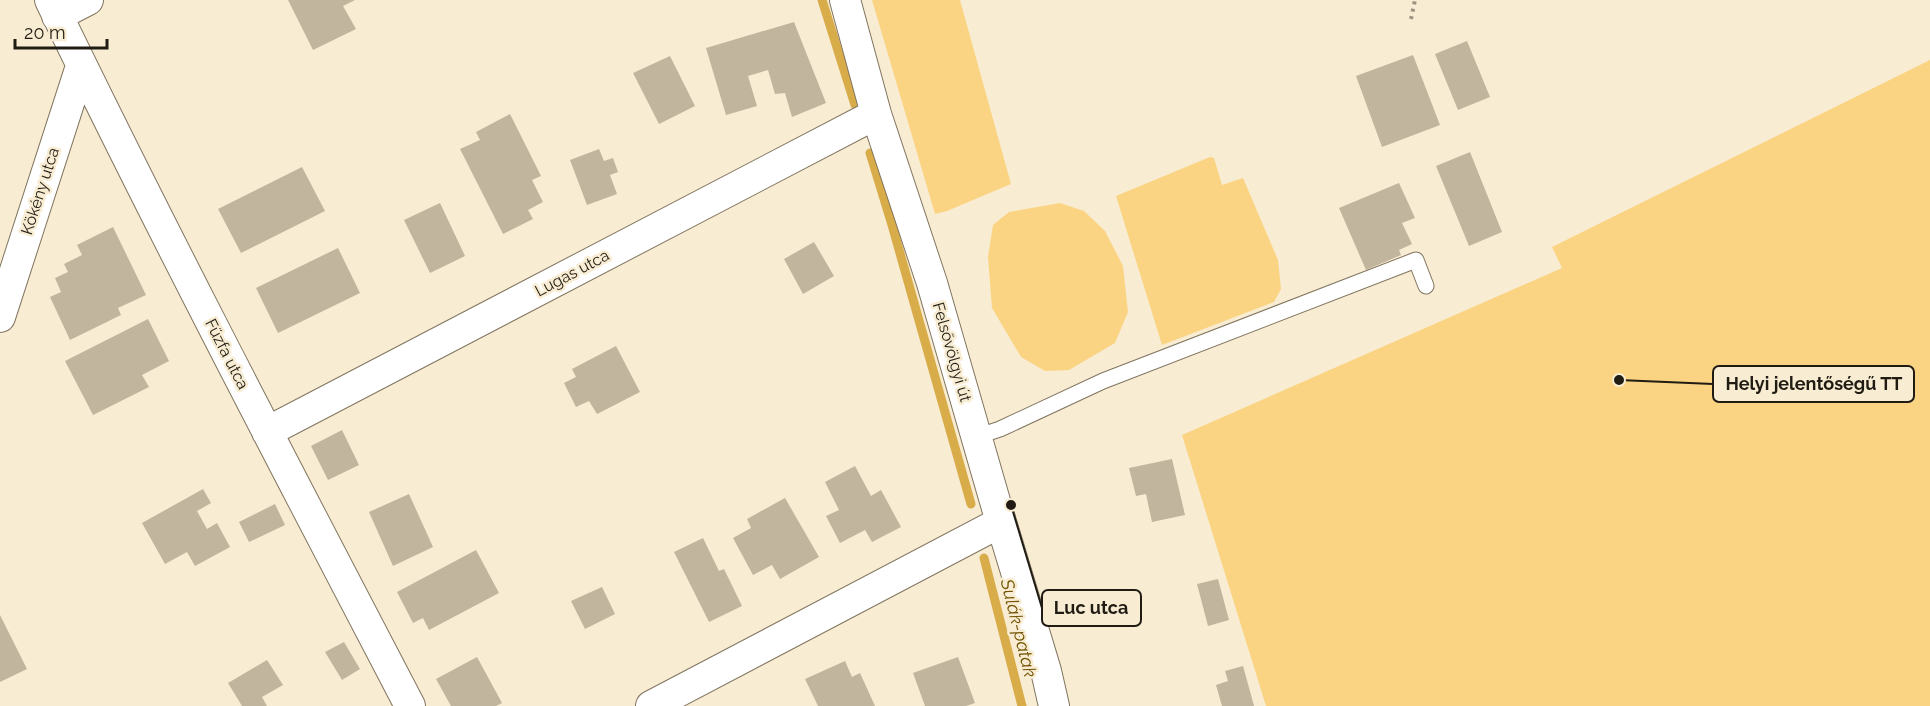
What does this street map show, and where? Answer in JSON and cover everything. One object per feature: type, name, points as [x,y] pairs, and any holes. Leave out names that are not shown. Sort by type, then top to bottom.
[{"type":"street","points":[[54,8],[88,0]]},
{"type":"street","name":"Felsővölgyi út","points":[[845,0],[876,114],[932,283],[1046,671],[1054,706]]},
{"type":"street","name":"Fűzfa utca","points":[[54,8],[81,66],[267,432],[410,706]]},
{"type":"street","name":"Kökény utca","points":[[0,317],[81,66]]},
{"type":"street","name":"Lugas utca","points":[[267,432],[876,114]]},
{"type":"street","points":[[651,706],[1001,522]]},
{"type":"lane","points":[[976,437],[1000,429],[1103,381],[1416,260],[1426,286]]},
{"type":"path","points":[[1411,19],[1414,0]]},
{"type":"shaded area","points":[[872,0],[960,0],[1011,184],[935,214]]},
{"type":"shaded area","points":[[1930,60],[1930,706],[1266,706],[1182,435],[1562,268],[1552,247]]},
{"type":"shaded area","points":[[1210,157],[1214,158],[1222,185],[1243,178],[1278,260],[1281,289],[1274,302],[1162,345],[1116,196]]},
{"type":"shaded area","points":[[1060,203],[1084,211],[1105,231],[1123,266],[1128,312],[1115,343],[1069,370],[1045,371],[1021,357],[992,308],[988,257],[993,225],[1009,212]]},
{"type":"building","points":[[288,0],[355,0],[343,6],[356,29],[313,50]]},
{"type":"building","points":[[794,22],[826,103],[792,117],[785,93],[775,94],[768,70],[748,76],[757,106],[726,115],[706,48]]},
{"type":"building","points":[[1467,41],[1490,97],[1458,110],[1435,54]]},
{"type":"building","points":[[1413,55],[1440,125],[1382,147],[1356,76]]},
{"type":"building","points":[[670,56],[695,106],[659,124],[633,73]]},
{"type":"building","points":[[510,114],[541,176],[532,180],[543,202],[528,210],[533,219],[503,234],[460,149],[480,140],[476,132]]},
{"type":"building","points":[[599,149],[604,161],[613,158],[618,172],[610,175],[617,194],[587,205],[570,160]]},
{"type":"building","points":[[1470,152],[1502,232],[1469,246],[1436,166]]},
{"type":"building","points":[[302,167],[325,211],[241,253],[218,209]]},
{"type":"building","points":[[1399,183],[1415,218],[1402,223],[1412,244],[1399,250],[1401,255],[1366,270],[1339,208]]},
{"type":"building","points":[[440,203],[465,256],[430,273],[404,220]]},
{"type":"building","points":[[113,227],[146,295],[118,308],[121,315],[70,340],[50,297],[61,292],[55,278],[68,272],[64,264],[82,255],[77,245]]},
{"type":"building","points":[[814,242],[834,276],[803,294],[784,259]]},
{"type":"building","points":[[338,248],[360,293],[278,333],[256,288]]},
{"type":"building","points":[[148,319],[169,361],[142,375],[149,387],[93,415],[65,361]]},
{"type":"building","points":[[616,346],[640,392],[597,414],[589,401],[576,407],[564,383],[576,377],[572,369]]},
{"type":"building","points":[[342,430],[359,465],[328,480],[311,446]]},
{"type":"building","points":[[1172,459],[1185,515],[1152,522],[1146,494],[1136,496],[1129,468]]},
{"type":"building","points":[[855,466],[871,496],[881,490],[901,527],[872,542],[865,530],[840,543],[826,516],[839,510],[825,482]]},
{"type":"building","points":[[203,489],[211,503],[197,511],[207,529],[217,523],[230,547],[195,566],[187,552],[165,564],[142,523]]},
{"type":"building","points":[[409,494],[433,547],[393,566],[369,512]]},
{"type":"building","points":[[785,498],[819,557],[780,579],[772,565],[753,575],[733,538],[751,528],[747,519]]},
{"type":"building","points":[[275,504],[285,525],[249,542],[239,522]]},
{"type":"building","points":[[703,538],[719,571],[724,569],[742,606],[709,622],[674,552]]},
{"type":"building","points":[[476,550],[499,593],[429,630],[423,618],[413,623],[397,592]]},
{"type":"building","points":[[1218,579],[1229,620],[1208,626],[1197,584]]},
{"type":"building","points":[[602,587],[615,614],[585,629],[571,601]]},
{"type":"building","points":[[0,615],[27,669],[0,682]]},
{"type":"building","points":[[344,642],[360,669],[342,680],[325,652]]},
{"type":"building","points":[[477,657],[502,703],[496,706],[451,706],[436,679]]},
{"type":"building","points":[[958,657],[975,703],[966,706],[925,706],[913,673]]},
{"type":"building","points":[[267,660],[283,685],[262,697],[267,706],[242,706],[228,683]]},
{"type":"building","points":[[845,661],[852,677],[860,673],[875,706],[818,706],[805,679]]},
{"type":"building","points":[[1243,666],[1254,706],[1222,706],[1216,685],[1228,681],[1225,671]]},
{"type":"waterway","points":[[822,0],[855,105]]},
{"type":"waterway","points":[[870,153],[971,504]]},
{"type":"waterway","name":"Sulák-patak","points":[[984,558],[1022,706]]},
{"type":"place","name":"Helyi jelentőségű TT","points":[[1619,380]]},
{"type":"place","name":"Luc utca","points":[[1011,505]]}]
